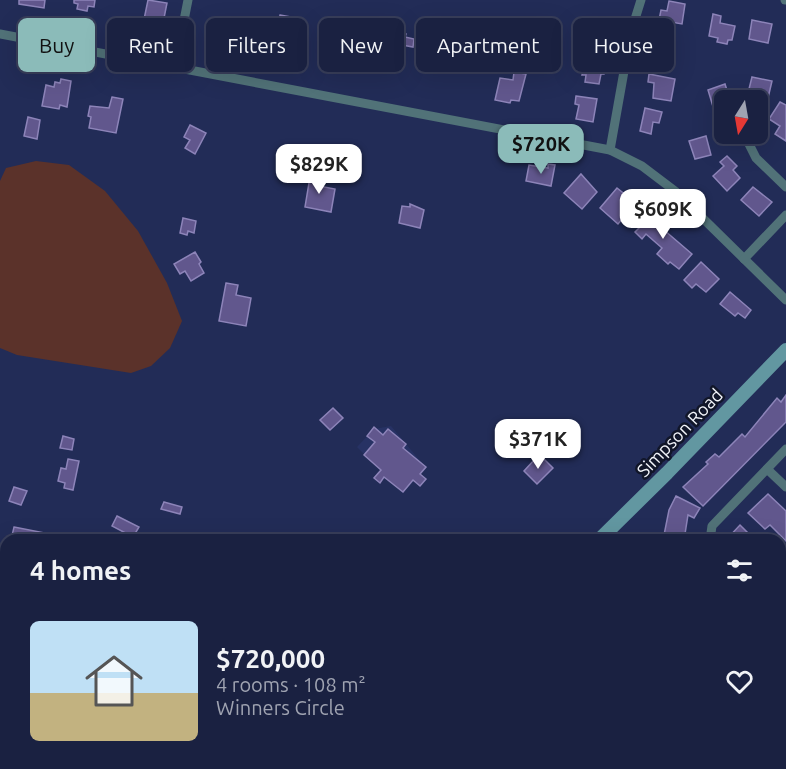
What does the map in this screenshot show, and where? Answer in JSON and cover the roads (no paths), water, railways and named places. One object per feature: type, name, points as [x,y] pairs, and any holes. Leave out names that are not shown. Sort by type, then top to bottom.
[{"type":"main road","name":"Simpson Road","points":[[605,534],[668,473],[786,350]]},
{"type":"street","points":[[184,18],[188,0]]},
{"type":"street","points":[[610,150],[631,32],[640,0]]},
{"type":"street","points":[[0,34],[107,54]]},
{"type":"street","points":[[194,70],[610,150],[642,166],[675,191],[786,300]]},
{"type":"street","points":[[749,144],[756,158],[786,187]]},
{"type":"street","points":[[744,259],[786,215]]},
{"type":"street","points":[[711,534],[712,526],[786,450]]},
{"type":"street","points":[[767,469],[786,487]]}]
